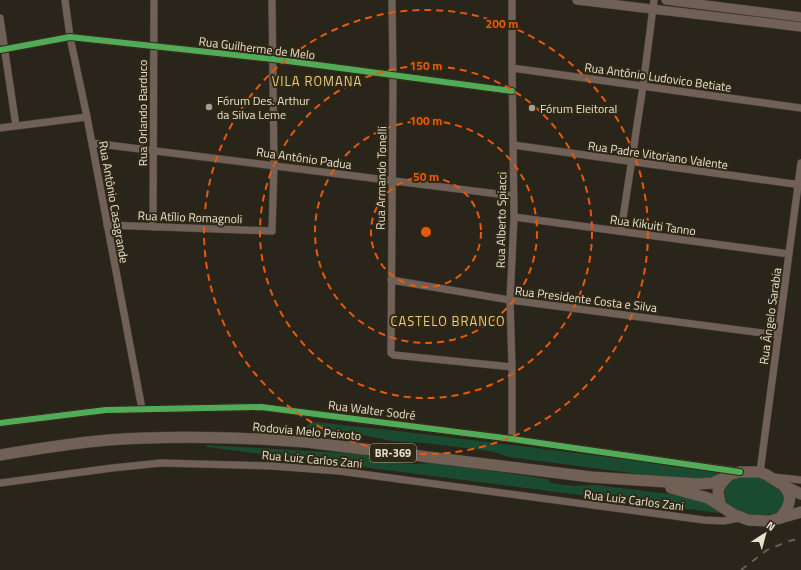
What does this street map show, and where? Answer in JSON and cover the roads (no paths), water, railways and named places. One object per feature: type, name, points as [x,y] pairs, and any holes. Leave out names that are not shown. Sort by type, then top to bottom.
[{"type":"main road","name":"Rodovia Melo Peixoto","points":[[0,455],[70,444],[110,440],[198,437],[269,439],[306,442],[591,477],[635,480],[698,484],[713,483],[740,472],[760,472],[772,477],[784,486],[801,494]]},
{"type":"main road","points":[[721,506],[718,492],[719,487],[727,477]]},
{"type":"main road","name":"Rodovia Melo Peixoto","points":[[635,480],[691,492],[708,498],[740,518],[770,521],[801,512]]},
{"type":"main road","points":[[780,518],[790,504],[788,491],[784,486]]},
{"type":"street","name":"Rua Antônio Casagrande","points":[[64,0],[142,409]]},
{"type":"street","name":"Rua Orlando Barduco","points":[[153,227],[154,0]]},
{"type":"street","points":[[272,0],[274,165]]},
{"type":"street","name":"Rua Armando Tonelli","points":[[392,0],[393,76],[391,353],[394,355],[512,367]]},
{"type":"street","name":"Rua Alberto Spiacci","points":[[512,0],[514,196],[510,300],[512,440]]},
{"type":"street","points":[[577,0],[653,5],[801,27]]},
{"type":"street","points":[[666,0],[801,17]]},
{"type":"street","points":[[621,232],[643,86],[653,5]]},
{"type":"street","points":[[0,18],[3,50],[16,126]]},
{"type":"street","name":"Rua Guilherme de Melo","points":[[3,50],[70,37],[273,59],[512,91]]},
{"type":"street","name":"Rua Antônio Ludovico Betiate","points":[[512,68],[801,108]]},
{"type":"street","points":[[0,128],[87,117]]},
{"type":"street","name":"Rua Antônio Padua","points":[[92,142],[514,196]]},
{"type":"street","name":"Rua Padre Vitoriano Valente","points":[[513,145],[799,185]]},
{"type":"street","name":"Rua Ângelo Sarabia","points":[[760,472],[801,162]]},
{"type":"street","name":"Rua Atílio Romagnoli","points":[[106,225],[272,231],[274,165]]},
{"type":"street","name":"Rua Kikuiti Tanno","points":[[514,217],[789,254]]},
{"type":"street","name":"Rua Presidente Costa e Silva","points":[[391,280],[510,300],[778,335]]},
{"type":"street","name":"Rua Walter Sodré","points":[[0,423],[106,410],[261,407],[740,472]]},
{"type":"street","name":"Rua Luiz Carlos Zani","points":[[0,484],[112,468],[161,463],[271,466],[339,471],[704,520],[723,521],[740,518]]},
{"type":"street","points":[[772,477],[801,480]]},
{"type":"railway","points":[[741,570],[767,550],[801,538]]},
{"type":"place","name":"Fórum Des. Arthur da Silva Leme","points":[[209,107]]},
{"type":"place","name":"Fórum Eleitoral","points":[[532,108]]},
{"type":"district","name":"VILA ROMANA","points":[[317,81]]},
{"type":"district","name":"CASTELO BRANCO","points":[[448,321]]}]
